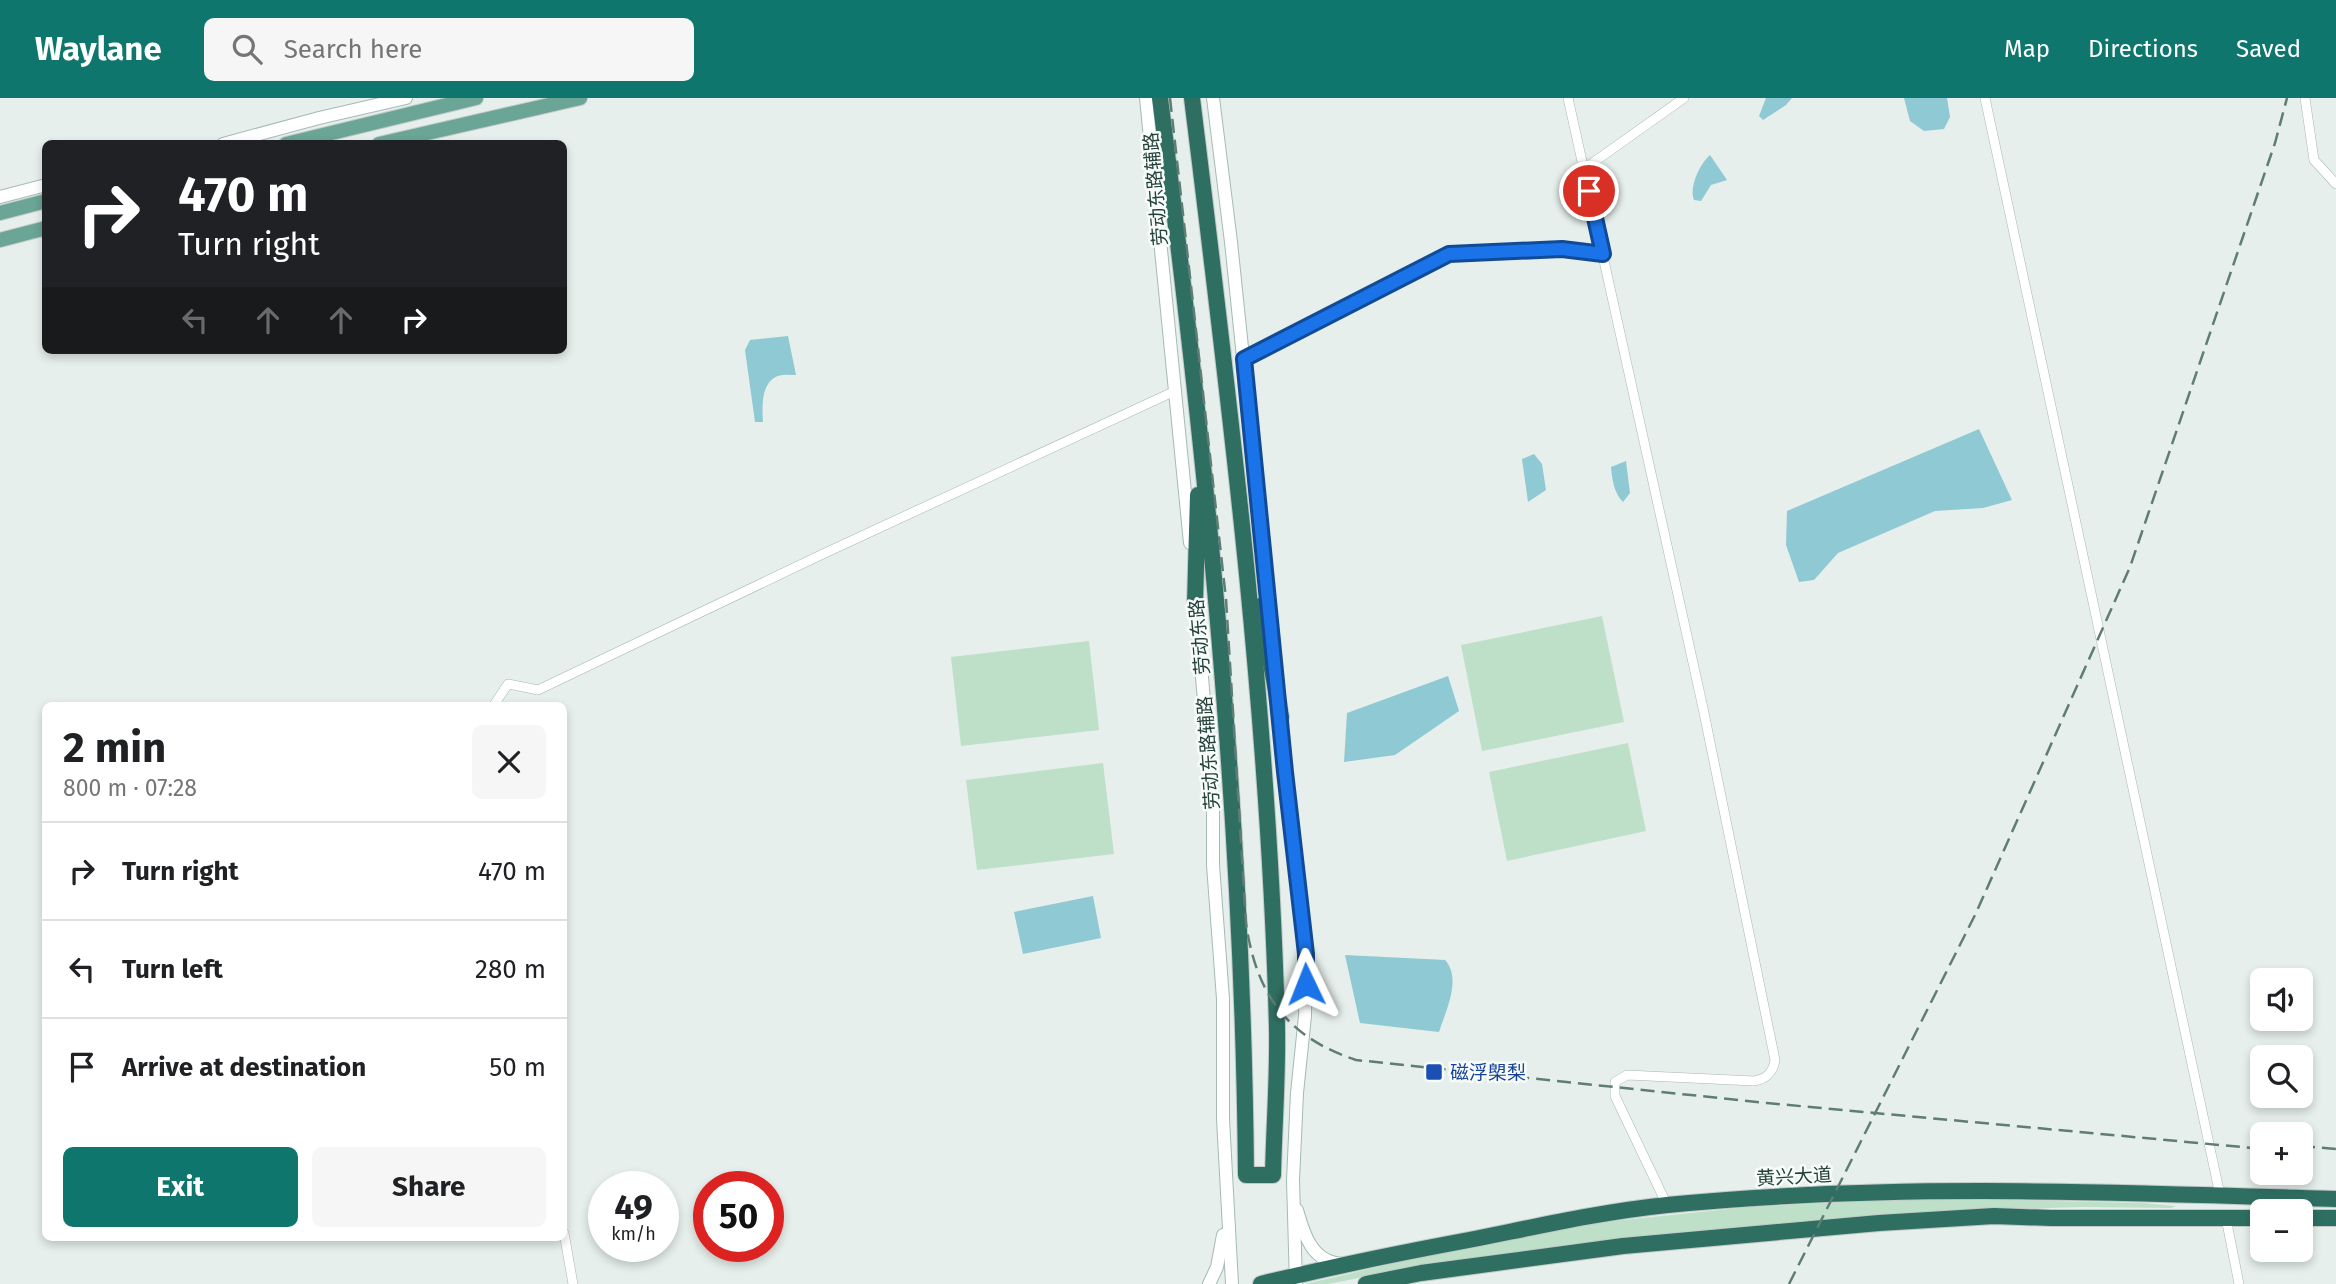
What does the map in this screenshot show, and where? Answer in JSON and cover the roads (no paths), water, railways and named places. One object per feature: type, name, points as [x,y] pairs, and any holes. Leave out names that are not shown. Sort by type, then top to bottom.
[{"type":"highway","name":"劳动东路","points":[[1160,98],[1193,359],[1228,732],[1242,989],[1246,1175],[1273,1175],[1277,1030],[1268,810],[1233,446]]},
{"type":"highway","points":[[1192,98],[1233,446],[1281,718]]},
{"type":"highway","points":[[1193,359],[1198,504],[1195,603]]},
{"type":"highway","name":"黄兴大道","points":[[1261,1284],[1296,1280],[1346,1265],[1550,1223],[1667,1205],[1904,1191],[2336,1199]]},
{"type":"highway","points":[[1366,1284],[1421,1273],[1623,1246],[1879,1223],[1994,1216],[2250,1218]]},
{"type":"highway","points":[[2313,1217],[2336,1218]]},
{"type":"main road","points":[[238,140],[406,98]]},
{"type":"main road","points":[[302,140],[477,98]]},
{"type":"main road","points":[[395,140],[580,98]]},
{"type":"main road","name":"劳动东路辅路","points":[[1146,98],[1213,805],[1213,865],[1223,999],[1224,1150],[1232,1284]]},
{"type":"main road","points":[[1213,98],[1244,359],[1306,954],[1305,1016],[1297,1093],[1293,1180],[1296,1280]]},
{"type":"main road","points":[[0,197],[42,186]]},
{"type":"main road","points":[[0,213],[42,202]]},
{"type":"main road","points":[[0,240],[42,229]]},
{"type":"main road","points":[[1209,1284],[1222,1248],[1224,1150]]},
{"type":"main road","points":[[1293,1180],[1296,1205],[1310,1246],[1325,1261],[1346,1265]]},
{"type":"street","points":[[1568,98],[1703,708],[1775,1060],[1774,1067],[1766,1077],[1754,1081],[1627,1075],[1615,1082],[1615,1097],[1667,1205]]},
{"type":"street","points":[[1584,169],[1684,98]]},
{"type":"street","points":[[1985,98],[2220,1195]]},
{"type":"street","points":[[2305,98],[2314,160],[2336,184]]},
{"type":"street","points":[[1244,359],[1449,254],[1562,249],[1603,254]]},
{"type":"street","points":[[496,702],[508,684],[538,690],[1175,391]]},
{"type":"street","points":[[2226,1218],[2239,1284]]},
{"type":"street","points":[[565,1241],[573,1284]]},
{"type":"water","points":[[1766,98],[1792,98],[1763,120],[1759,116]]},
{"type":"water","points":[[1904,98],[1947,98],[1950,117],[1944,129],[1924,131],[1910,121]]},
{"type":"water","points":[[1710,155],[1727,180],[1711,185],[1701,201],[1694,200],[1696,176]]},
{"type":"water","points":[[788,336],[796,375],[772,379],[764,396],[763,422],[755,422],[745,350],[750,340]]},
{"type":"water","points":[[1979,429],[2012,500],[1983,508],[1935,511],[1838,553],[1814,580],[1799,582],[1786,545],[1787,511]]},
{"type":"water","points":[[1534,454],[1542,464],[1546,490],[1528,502],[1522,459]]},
{"type":"water","points":[[1626,461],[1630,493],[1623,502],[1616,490],[1611,467]]},
{"type":"water","points":[[1448,676],[1459,711],[1395,755],[1344,762],[1347,713]]},
{"type":"water","points":[[1093,896],[1101,938],[1023,954],[1014,912]]},
{"type":"water","points":[[1345,955],[1445,960],[1450,968],[1452,985],[1439,1032],[1360,1023]]},
{"type":"railway","points":[[1170,98],[1226,599],[1246,923],[1258,971],[1267,991],[1278,1009],[1293,1025],[1311,1039],[1356,1060],[1767,1103],[2250,1148]]},
{"type":"railway","points":[[1789,1284],[1976,913],[2130,567],[2275,143],[2287,98]]},
{"type":"railway","points":[[2313,1147],[2336,1149]]},
{"type":"place","name":"磁浮㮾梨","points":[[1434,1072]]}]
